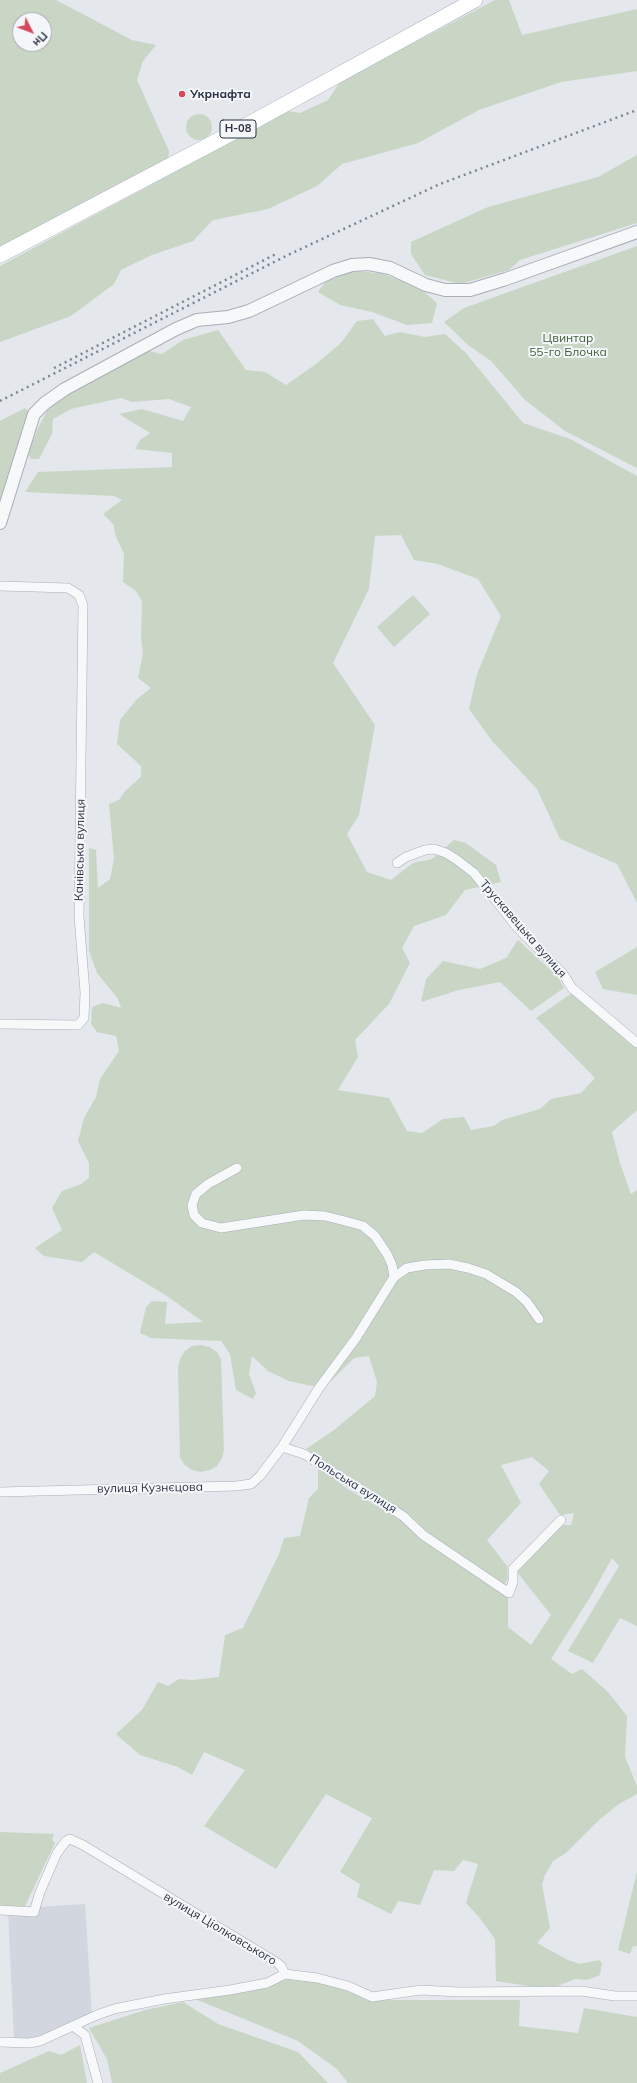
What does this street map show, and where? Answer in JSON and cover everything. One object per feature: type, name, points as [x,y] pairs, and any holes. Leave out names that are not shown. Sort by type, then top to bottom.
[{"type":"main road","name":"Н-08","points":[[0,255],[249,124],[475,0]]},
{"type":"street","points":[[0,523],[34,414],[45,403],[65,389],[176,329],[197,320],[228,317],[249,311],[333,271],[352,265],[369,264],[390,268],[426,285],[446,290],[470,290],[506,279],[637,232]]},
{"type":"street","name":"Канівська вулиця","points":[[0,586],[68,588],[79,595],[83,605],[79,916],[85,993],[84,1018],[81,1023],[75,1025],[0,1024]]},
{"type":"street","name":"Трускавецька вулиця","points":[[397,863],[406,857],[425,850],[440,851],[457,860],[474,873],[516,926],[563,974],[572,988],[637,1043]]},
{"type":"street","points":[[236,1168],[208,1184],[196,1194],[192,1204],[194,1215],[202,1223],[221,1228],[304,1215],[326,1216],[363,1226],[376,1236],[387,1254],[392,1265],[394,1277]]},
{"type":"street","points":[[282,1447],[319,1388],[356,1338],[394,1277],[407,1268],[425,1265],[449,1264],[486,1274],[516,1292],[528,1302],[540,1319]]},
{"type":"street","name":"вулиця Кузнєцова","points":[[0,1492],[236,1486],[251,1484],[260,1476],[282,1447]]},
{"type":"street","name":"Польська вулиця","points":[[282,1447],[304,1454],[403,1516],[423,1535],[509,1593],[513,1582],[513,1569],[561,1520]]},
{"type":"street","name":"вулиця Ціолковського","points":[[0,1910],[34,1912],[40,1892],[57,1853],[66,1841],[74,1840],[276,1962],[281,1966],[285,1974],[317,1978],[342,1985],[372,1997],[421,1990],[467,1992],[581,1991],[615,1996],[637,1996]]},
{"type":"street","points":[[0,2042],[29,2043],[40,2041],[114,2009],[164,1999],[259,1984],[281,1978],[285,1974]]},
{"type":"street","points":[[73,2026],[85,2035],[98,2083]]},
{"type":"shaded area","points":[[85,1904],[92,2016],[40,2038],[14,2042],[8,1909]]},
{"type":"green space","points":[[0,0],[56,0],[132,40],[156,45],[143,61],[137,80],[169,151],[168,161],[96,196],[0,249]]},
{"type":"green space","points":[[495,0],[509,0],[522,35],[637,9],[637,71],[561,82],[479,110],[418,143],[342,164],[317,186],[268,209],[213,220],[193,241],[152,255],[121,270],[114,284],[71,316],[0,342],[0,266],[288,111],[300,113],[328,100],[340,82]]},
{"type":"green space","points":[[199,114],[208,118],[212,127],[208,136],[199,140],[190,136],[186,127],[190,118]]},
{"type":"green space","points":[[637,155],[637,223],[520,260],[509,270],[460,284],[425,275],[411,254],[411,242],[488,207],[598,177]]},
{"type":"green space","name":"Цвинтар 55-го Блочка","points":[[637,246],[637,468],[565,431],[525,400],[491,361],[468,345],[444,322],[464,308]]},
{"type":"green space","points":[[352,271],[380,273],[418,286],[437,303],[432,323],[407,325],[372,312],[340,305],[318,292],[325,282]]},
{"type":"green space","points":[[373,319],[385,336],[400,332],[425,337],[445,334],[466,353],[523,423],[570,439],[637,476],[637,903],[617,864],[560,839],[537,789],[492,741],[469,709],[477,674],[501,616],[478,579],[438,564],[414,560],[401,535],[375,536],[369,589],[333,663],[375,725],[359,815],[347,834],[367,872],[391,880],[413,863],[432,859],[454,840],[466,843],[496,865],[501,882],[465,890],[446,915],[414,926],[402,948],[410,963],[389,1004],[355,1040],[358,1057],[338,1090],[389,1098],[407,1131],[422,1133],[443,1119],[464,1117],[471,1130],[494,1126],[502,1120],[540,1109],[551,1099],[581,1093],[595,1078],[536,1018],[572,993],[637,1048],[637,1110],[612,1132],[620,1163],[631,1194],[637,1190],[637,1626],[620,1618],[593,1663],[568,1651],[619,1566],[612,1558],[592,1594],[551,1659],[572,1674],[582,1669],[608,1692],[627,1716],[625,1757],[637,1786],[637,1794],[619,1804],[599,1820],[566,1853],[553,1861],[545,1875],[542,1884],[550,1928],[537,1943],[568,1960],[580,1964],[599,1960],[602,1963],[600,1975],[587,1980],[575,1979],[558,1986],[535,1987],[496,1981],[495,1939],[479,1917],[466,1903],[478,1864],[463,1860],[454,1871],[434,1870],[420,1905],[398,1901],[391,1914],[357,1897],[360,1884],[340,1872],[372,1818],[326,1794],[276,1869],[204,1826],[245,1770],[204,1752],[192,1775],[178,1767],[140,1755],[116,1734],[142,1710],[158,1682],[168,1686],[179,1679],[193,1680],[219,1677],[225,1635],[243,1628],[279,1554],[284,1538],[300,1536],[309,1498],[318,1489],[318,1467],[349,1490],[401,1520],[420,1539],[508,1597],[508,1627],[531,1645],[551,1615],[517,1572],[562,1525],[571,1525],[574,1513],[560,1515],[539,1484],[549,1471],[532,1457],[501,1465],[521,1503],[487,1540],[507,1566],[508,1579],[504,1585],[426,1531],[399,1508],[306,1449],[334,1430],[375,1396],[377,1382],[369,1356],[354,1358],[330,1382],[312,1386],[289,1381],[268,1371],[252,1356],[249,1374],[256,1393],[253,1399],[236,1390],[230,1354],[221,1341],[151,1338],[140,1333],[146,1307],[152,1301],[167,1302],[165,1324],[203,1322],[167,1296],[94,1252],[82,1262],[44,1256],[35,1248],[62,1230],[52,1208],[62,1191],[81,1184],[89,1178],[89,1163],[78,1141],[84,1118],[96,1097],[100,1079],[119,1051],[116,1036],[97,1032],[91,1024],[92,1007],[103,1003],[121,1008],[118,999],[97,973],[89,951],[89,848],[96,850],[98,888],[110,879],[114,859],[109,804],[119,800],[125,791],[141,777],[141,766],[117,744],[120,720],[137,699],[151,688],[138,678],[143,653],[141,636],[142,601],[136,591],[123,582],[124,554],[115,534],[114,525],[103,514],[122,500],[114,496],[25,492],[38,472],[172,467],[172,453],[135,449],[140,440],[150,433],[119,414],[142,409],[183,421],[191,407],[169,399],[132,402],[121,398],[71,409],[53,419],[52,434],[39,459],[31,459],[28,454],[37,430],[47,411],[65,395],[149,351],[162,354],[183,340],[218,330],[246,370],[265,372],[286,385],[316,364],[341,343],[357,321]]},
{"type":"green space","points":[[25,408],[29,412],[0,513],[0,421]]},
{"type":"green space","points":[[413,595],[430,614],[394,647],[377,627]]},
{"type":"green space","points":[[518,940],[558,977],[564,988],[531,1011],[500,982],[459,990],[421,1002],[426,979],[443,961],[480,969],[506,958]]},
{"type":"green space","points":[[637,947],[637,995],[603,989],[595,972]]},
{"type":"green space","points":[[201,1345],[209,1347],[217,1352],[221,1359],[224,1450],[222,1458],[217,1466],[210,1470],[201,1472],[192,1470],[185,1465],[180,1458],[178,1367],[180,1359],[185,1351],[192,1346]]},
{"type":"green space","points":[[0,1832],[54,1834],[52,1840],[55,1843],[25,1906],[0,1906]]},
{"type":"green space","points":[[637,1871],[637,1946],[633,1946],[630,1954],[618,1950]]},
{"type":"green space","points":[[289,1979],[325,1984],[373,2000],[520,2000],[519,2026],[578,2033],[584,2008],[637,2017],[637,2083],[348,2083],[337,2069],[298,2041],[195,1999],[252,1990]]},
{"type":"green space","points":[[183,2002],[218,2024],[298,2052],[328,2083],[112,2083],[107,2059],[89,2028],[145,2010]]},
{"type":"green space","points":[[80,2045],[87,2083],[0,2083],[0,2073],[49,2051],[61,2055]]},
{"type":"railway","points":[[0,401],[290,254],[440,184],[637,110]]},
{"type":"railway","points":[[54,368],[278,253]]},
{"type":"place","name":"Укрнафта","points":[[182,94]]}]
